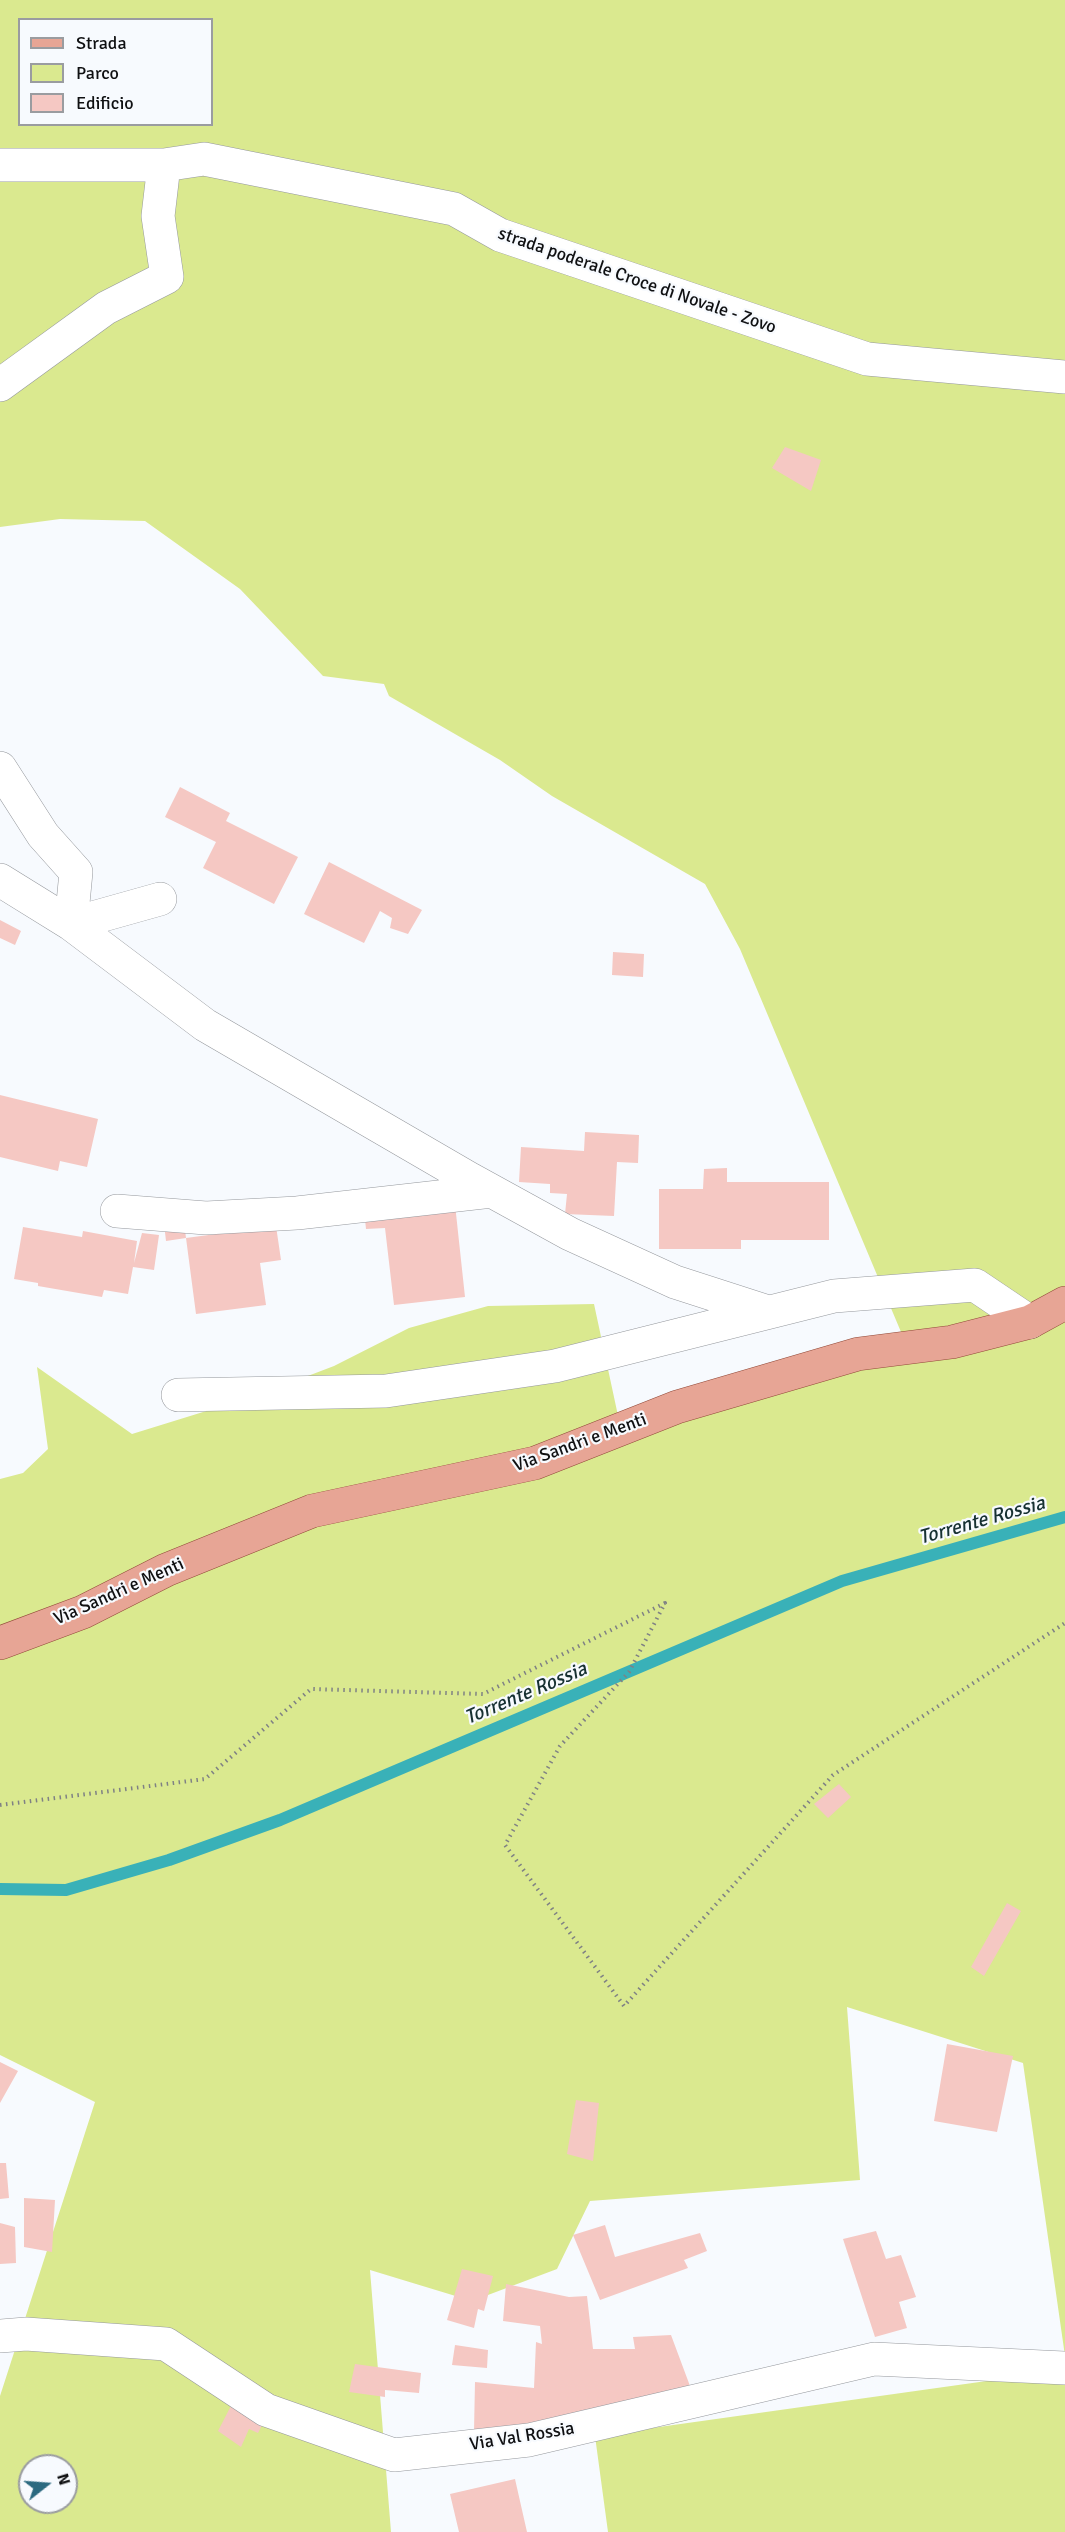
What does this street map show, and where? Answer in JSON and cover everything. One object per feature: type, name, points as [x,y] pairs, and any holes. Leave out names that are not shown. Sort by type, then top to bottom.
[{"type":"main road","name":"Via Sandri e Menti","points":[[0,1643],[82,1612],[166,1570],[312,1511],[535,1463],[677,1407],[858,1354],[952,1342],[1030,1322],[1065,1303]]},
{"type":"street","name":"strada poderale Croce di Novale - Zovo","points":[[0,165],[6,163],[164,165],[204,159],[454,209],[500,235],[867,359],[1065,377]]},
{"type":"street","points":[[0,385],[106,308],[167,277],[158,216],[164,165]]},
{"type":"street","points":[[0,768],[43,835],[76,872],[72,924]]},
{"type":"street","points":[[0,880],[72,924],[205,1026],[492,1191],[570,1234],[675,1282],[768,1312]]},
{"type":"street","points":[[72,924],[160,899]]},
{"type":"street","points":[[117,1211],[218,1218],[297,1213],[492,1191]]},
{"type":"street","points":[[178,1395],[386,1391],[555,1366],[834,1296],[975,1285],[1030,1322]]},
{"type":"street","name":"Via Val Rossia","points":[[0,2336],[26,2334],[166,2344],[266,2410],[394,2455],[529,2440],[874,2359],[1065,2368]]},
{"type":"path","points":[[0,1805],[205,1779],[311,1689],[483,1694],[665,1603],[629,1672],[560,1746],[505,1845],[624,2006],[833,1774],[1065,1623]]},
{"type":"green space","points":[[0,0],[1065,0],[1065,2356],[1023,2063],[847,2007],[860,2180],[590,2201],[557,2269],[472,2301],[370,2270],[391,2532],[0,2532],[0,2396],[95,2102],[0,2055],[0,1479],[23,1473],[48,1449],[37,1367],[132,1434],[258,1395],[334,1366],[409,1328],[488,1306],[594,1304],[620,1425],[901,1332],[740,949],[705,884],[552,796],[500,760],[389,696],[384,684],[323,676],[240,589],[145,521],[60,519],[0,527]]},
{"type":"green space","points":[[1065,2370],[1065,2532],[608,2532],[595,2436]]},
{"type":"building","points":[[785,447],[821,460],[811,491],[772,468]]},
{"type":"building","points":[[180,787],[230,813],[226,821],[298,857],[274,904],[203,868],[216,842],[165,817]]},
{"type":"building","points":[[329,862],[422,910],[408,934],[390,928],[392,918],[380,911],[364,943],[304,914]]},
{"type":"building","points":[[0,920],[21,931],[15,945],[0,938]]},
{"type":"building","points":[[613,952],[644,954],[643,977],[612,975]]},
{"type":"building","points":[[0,1095],[98,1119],[87,1167],[60,1161],[58,1171],[0,1157]]},
{"type":"building","points":[[585,1132],[639,1135],[638,1163],[617,1162],[614,1216],[565,1214],[567,1194],[550,1193],[550,1184],[519,1182],[521,1147],[584,1151]]},
{"type":"building","points":[[727,1168],[727,1182],[829,1182],[829,1240],[741,1240],[741,1249],[659,1249],[659,1189],[703,1189],[704,1169]]},
{"type":"building","points":[[454,1195],[465,1297],[394,1305],[385,1228],[366,1229],[363,1200]]},
{"type":"building","points":[[162,1206],[182,1206],[186,1238],[166,1241]]},
{"type":"building","points":[[276,1226],[281,1260],[260,1263],[266,1305],[196,1314],[186,1238]]},
{"type":"building","points":[[23,1227],[82,1237],[83,1231],[137,1241],[134,1263],[142,1233],[159,1235],[154,1270],[133,1267],[128,1294],[104,1290],[102,1297],[38,1286],[38,1283],[14,1279]]},
{"type":"building","points":[[839,1784],[851,1797],[828,1818],[814,1804]]},
{"type":"building","points":[[1007,1903],[1021,1911],[984,1976],[971,1967]]},
{"type":"building","points":[[947,2044],[1013,2056],[997,2132],[934,2121]]},
{"type":"building","points":[[0,2062],[18,2071],[0,2103]]},
{"type":"building","points":[[576,2100],[599,2103],[593,2161],[567,2154]]},
{"type":"building","points":[[0,2163],[6,2163],[9,2198],[0,2199]]},
{"type":"building","points":[[24,2198],[55,2200],[52,2252],[24,2247]]},
{"type":"building","points":[[0,2223],[15,2227],[16,2263],[0,2264]]},
{"type":"building","points":[[605,2225],[615,2257],[700,2233],[707,2251],[684,2260],[688,2268],[600,2300],[573,2235]]},
{"type":"building","points":[[876,2231],[886,2259],[901,2255],[916,2297],[899,2302],[907,2328],[875,2337],[843,2239]]},
{"type":"building","points":[[462,2269],[493,2276],[484,2311],[478,2309],[474,2328],[447,2320]]},
{"type":"building","points":[[506,2284],[569,2297],[587,2296],[593,2349],[635,2349],[633,2337],[671,2335],[690,2386],[616,2413],[474,2431],[475,2382],[534,2388],[536,2342],[542,2344],[540,2326],[503,2321]]},
{"type":"building","points":[[455,2345],[488,2350],[487,2368],[452,2365]]},
{"type":"building","points":[[355,2364],[421,2373],[419,2393],[385,2390],[385,2397],[349,2392]]},
{"type":"building","points":[[234,2400],[265,2419],[258,2433],[249,2429],[241,2447],[218,2431]]},
{"type":"building","points":[[515,2479],[527,2532],[459,2532],[450,2494]]},
{"type":"waterway","name":"Torrente Rossia","points":[[0,1889],[66,1890],[169,1860],[280,1820],[842,1581],[1065,1517]]}]
